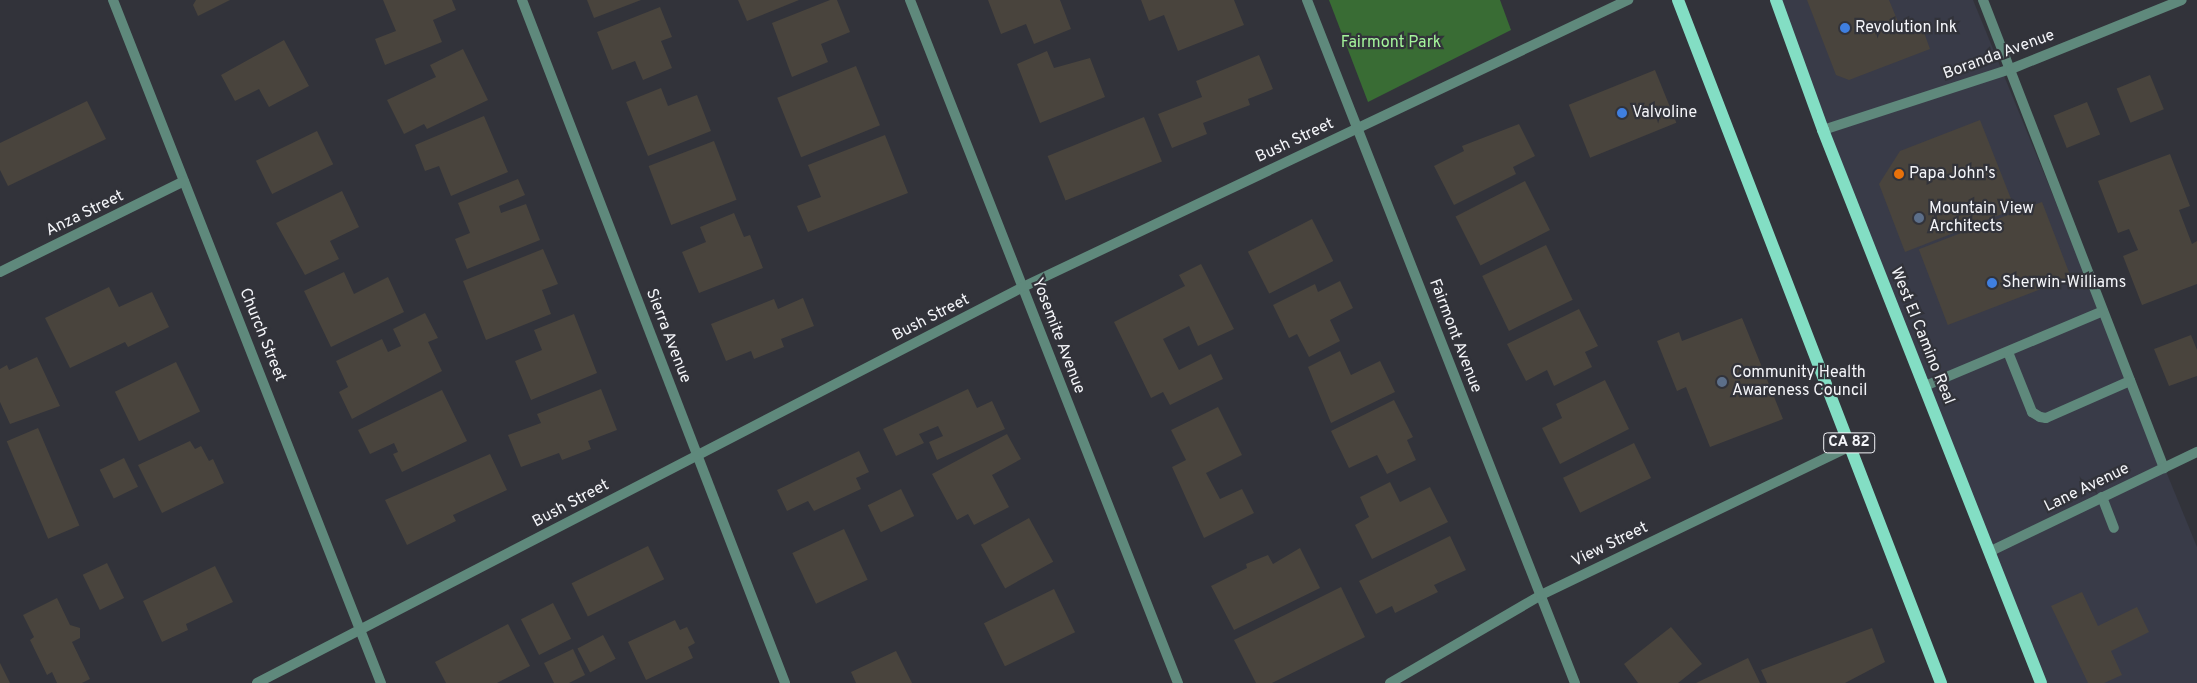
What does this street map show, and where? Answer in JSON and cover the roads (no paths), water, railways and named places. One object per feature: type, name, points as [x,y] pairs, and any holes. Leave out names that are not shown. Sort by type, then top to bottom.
[{"type":"main road","name":"CA 82","points":[[1678,0],[1941,683]]},
{"type":"main road","name":"West El Camino Real","points":[[1776,0],[1823,130],[1991,551],[2041,683]]},
{"type":"street","name":"Church Street","points":[[113,0],[381,683]]},
{"type":"street","name":"Sierra Avenue","points":[[522,0],[785,683]]},
{"type":"street","name":"Yosemite Avenue","points":[[910,0],[1178,683]]},
{"type":"street","name":"Fairmont Avenue","points":[[1307,0],[1575,683]]},
{"type":"street","name":"Bush Street","points":[[257,683],[361,631],[1023,287],[1628,0]]},
{"type":"street","points":[[1983,0],[2164,468]]},
{"type":"street","name":"Boranda Avenue","points":[[1823,130],[2011,69],[2182,0]]},
{"type":"street","name":"Anza Street","points":[[0,272],[184,181]]},
{"type":"street","points":[[1925,386],[2104,311]]},
{"type":"street","points":[[2008,352],[2032,412],[2046,418],[2130,381]]},
{"type":"street","name":"View Street","points":[[1390,683],[1541,594],[1850,446]]},
{"type":"street","name":"Lane Avenue","points":[[1991,551],[2197,452]]},
{"type":"street","points":[[2102,498],[2114,528]]},
{"type":"place","name":"Revolution Ink","points":[[1845,28]]},
{"type":"place","name":"Valvoline","points":[[1622,113]]},
{"type":"place","name":"Papa John's","points":[[1899,174]]},
{"type":"place","name":"Mountain View Architects","points":[[1919,218]]},
{"type":"place","name":"Sherwin-Williams","points":[[1992,283]]},
{"type":"place","name":"Community Health Awareness Council","points":[[1722,382]]},
{"type":"park label","name":"Fairmont Park","points":[[1391,43]]}]
